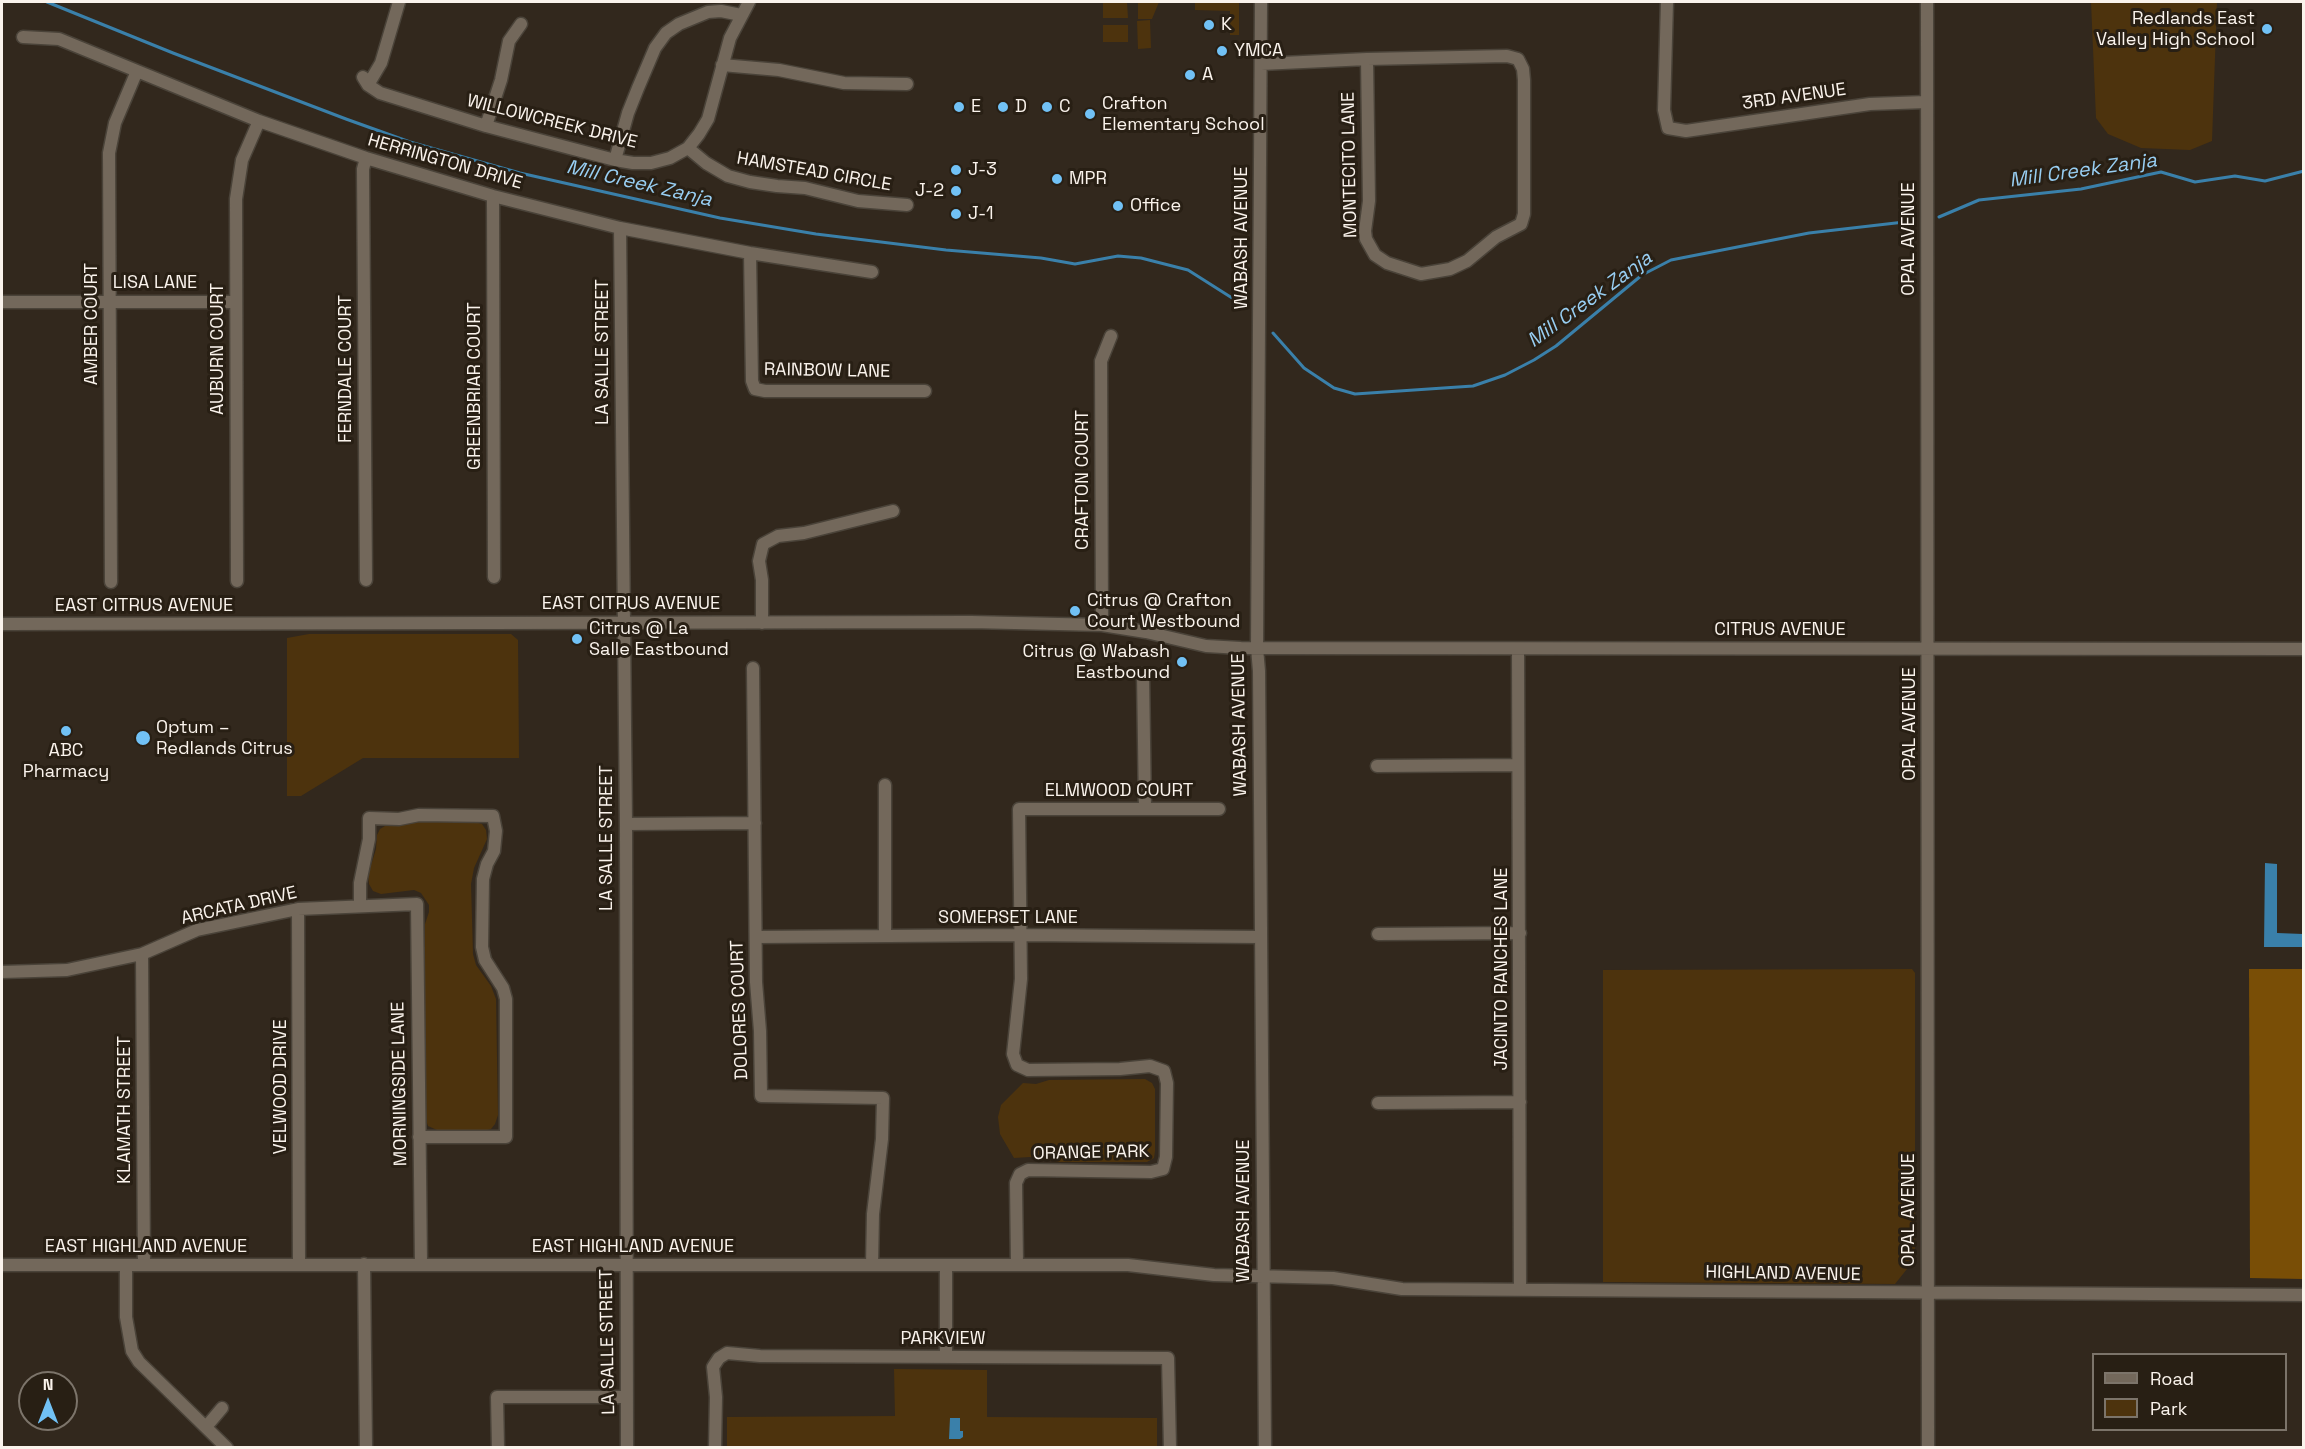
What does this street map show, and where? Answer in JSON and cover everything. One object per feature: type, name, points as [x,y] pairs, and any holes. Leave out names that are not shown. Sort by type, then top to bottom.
[{"type":"street","name":"WILLOWCREEK DRIVE","points":[[399,2],[381,63],[366,81],[380,93],[486,126],[633,164],[651,163],[670,158],[688,148]]},
{"type":"street","points":[[688,148],[708,119],[730,38],[749,2]]},
{"type":"street","name":"WABASH AVENUE","points":[[1261,2],[1257,648],[1265,1448]]},
{"type":"street","name":"3RD AVENUE","points":[[1666,2],[1664,110],[1668,128],[1686,131],[1870,104],[1926,102]]},
{"type":"street","name":"OPAL AVENUE","points":[[1927,2],[1928,1448]]},
{"type":"street","points":[[615,160],[628,113],[638,88],[655,48],[666,33],[679,24],[708,12],[721,11],[741,15]]},
{"type":"street","points":[[486,126],[501,80],[509,41],[521,24]]},
{"type":"street","name":"HERRINGTON DRIVE","points":[[23,37],[59,39],[259,121],[366,158],[493,196],[620,228],[750,253],[872,272]]},
{"type":"street","name":"MONTECITO LANE","points":[[1261,63],[1367,59],[1507,56],[1518,59],[1523,69],[1524,80],[1524,214],[1521,224],[1496,237],[1467,261],[1450,269],[1421,274],[1388,263],[1376,255],[1366,239],[1367,59]]},
{"type":"street","points":[[722,65],[779,70],[844,82],[907,84]]},
{"type":"street","name":"AMBER COURT","points":[[111,582],[109,153],[115,123],[137,71]]},
{"type":"street","name":"AUBURN COURT","points":[[237,581],[236,199],[243,160],[259,121]]},
{"type":"street","name":"HAMSTEAD CIRCLE","points":[[688,148],[728,176],[750,182],[806,188],[858,201],[907,205]]},
{"type":"street","name":"FERNDALE COURT","points":[[366,158],[363,169],[366,580]]},
{"type":"street","name":"GREENBRIAR COURT","points":[[493,196],[494,577]]},
{"type":"street","name":"LA SALLE STREET","points":[[620,228],[626,824],[627,1448]]},
{"type":"street","name":"RAINBOW LANE","points":[[750,253],[752,381],[755,389],[765,391],[925,391]]},
{"type":"street","name":"LISA LANE","points":[[2,302],[236,302]]},
{"type":"street","name":"CRAFTON COURT","points":[[1102,625],[1101,361],[1111,336]]},
{"type":"street","points":[[762,622],[762,580],[759,561],[763,544],[778,536],[804,534],[892,511]]},
{"type":"street","name":"EAST CITRUS AVENUE","points":[[2,624],[762,622],[1102,625],[1146,632],[1206,646],[1257,648]]},
{"type":"street","name":"CITRUS AVENUE","points":[[1257,648],[2304,649]]},
{"type":"street","name":"JACINTO RANCHES LANE","points":[[1518,649],[1520,1289]]},
{"type":"street","name":"DOLORES COURT","points":[[753,668],[756,937],[761,1096],[883,1098],[882,1140],[873,1214],[872,1265]]},
{"type":"street","points":[[1143,674],[1145,809]]},
{"type":"street","points":[[1377,766],[1518,765]]},
{"type":"street","points":[[885,785],[885,936]]},
{"type":"street","name":"ELMWOOD COURT","points":[[1021,935],[1019,809],[1219,809]]},
{"type":"street","points":[[360,905],[360,883],[369,839],[369,818],[399,819],[419,815],[494,816],[496,831],[494,851],[483,879],[482,947],[485,960],[503,988],[506,999],[506,1137],[419,1137]]},
{"type":"street","points":[[626,824],[755,823]]},
{"type":"street","name":"ARCATA DRIVE","points":[[2,972],[67,970],[142,954],[198,930],[298,909],[417,904]]},
{"type":"street","name":"MORNINGSIDE LANE","points":[[417,904],[421,1264]]},
{"type":"street","name":"VELWOOD DRIVE","points":[[298,909],[299,1265]]},
{"type":"street","points":[[1378,934],[1520,933]]},
{"type":"street","name":"SOMERSET LANE","points":[[756,937],[1021,935],[1260,937]]},
{"type":"street","name":"ORANGE PARK","points":[[1017,1264],[1016,1183],[1020,1174],[1028,1170],[1151,1172],[1163,1169],[1166,1156],[1167,1083],[1164,1071],[1150,1066],[1120,1070],[1028,1070],[1017,1065],[1013,1054],[1021,979],[1021,935]]},
{"type":"street","name":"KLAMATH STREET","points":[[142,954],[144,1265]]},
{"type":"street","points":[[1378,1103],[1520,1102]]},
{"type":"street","points":[[364,1264],[366,1448]]},
{"type":"street","name":"EAST HIGHLAND AVENUE","points":[[2,1265],[1017,1264],[1128,1265],[1214,1275],[1263,1276]]},
{"type":"street","points":[[126,1265],[126,1317],[132,1351],[139,1362],[227,1448]]},
{"type":"street","points":[[945,1265],[946,1357]]},
{"type":"street","name":"HIGHLAND AVENUE","points":[[1263,1276],[1333,1278],[1402,1289],[2304,1295]]},
{"type":"street","name":"PARKVIEW","points":[[715,1448],[716,1397],[713,1366],[719,1358],[728,1353],[760,1356],[1168,1358],[1170,1448]]},
{"type":"street","points":[[498,1448],[498,1397],[627,1397]]},
{"type":"street","points":[[206,1427],[222,1408]]},
{"type":"green space","points":[[1103,2],[1127,2],[1128,18],[1103,18]]},
{"type":"green space","points":[[1138,2],[1159,2],[1152,19],[1138,19]]},
{"type":"green space","points":[[1195,2],[1239,2],[1239,35],[1230,35],[1230,11],[1195,10]]},
{"type":"green space","points":[[2091,2],[2217,2],[2212,141],[2190,150],[2141,148],[2108,134],[2096,118]]},
{"type":"green space","points":[[1150,20],[1151,48],[1138,49],[1137,21]]},
{"type":"green space","points":[[1103,25],[1128,25],[1128,42],[1103,42]]},
{"type":"green space","points":[[309,634],[511,634],[518,640],[519,758],[363,758],[301,796],[287,796],[287,638]]},
{"type":"green space","points":[[417,822],[475,822],[482,824],[486,830],[487,839],[474,868],[471,884],[473,954],[476,965],[491,986],[496,999],[498,1115],[491,1129],[484,1131],[437,1130],[428,1126],[424,1021],[425,924],[429,905],[421,893],[414,890],[381,894],[373,891],[369,884],[368,875],[380,829],[385,826]]},
{"type":"green space","points":[[1912,969],[1915,973],[1915,1259],[1895,1284],[1603,1282],[1603,970]]},
{"type":"green space","points":[[1145,1079],[1152,1083],[1155,1089],[1155,1151],[1154,1158],[1147,1162],[1060,1162],[1030,1157],[1014,1158],[1000,1134],[998,1117],[1001,1105],[1023,1083],[1036,1084],[1049,1080]]},
{"type":"green space","points":[[894,1369],[987,1370],[987,1417],[1157,1418],[1157,1447],[727,1447],[727,1417],[895,1416]]},
{"type":"shaded area","points":[[2249,969],[2303,969],[2303,1279],[2250,1278]]},
{"type":"water","points":[[2265,863],[2277,864],[2277,933],[2303,934],[2303,947],[2264,947]]},
{"type":"water","points":[[950,1418],[960,1418],[960,1431],[963,1431],[963,1437],[960,1439],[949,1439]]},
{"type":"waterway","name":"Mill Creek Zanja","points":[[47,2],[346,119],[410,142],[520,173],[720,218],[816,234],[946,250],[1041,258],[1075,264],[1118,256],[1141,258],[1188,270],[1240,303]]},
{"type":"waterway","name":"Mill Creek Zanja","points":[[1939,217],[1979,200],[2081,189],[2161,172],[2195,182],[2235,176],[2265,181],[2304,171]]},
{"type":"waterway","name":"Mill Creek Zanja","points":[[1273,333],[1304,368],[1334,388],[1355,394],[1473,386],[1505,375],[1534,360],[1556,346],[1642,275],[1671,260],[1809,233],[1913,221]]},
{"type":"place","name":"K","points":[[1209,25]]},
{"type":"place","name":"Redlands East Valley High School","points":[[2267,29]]},
{"type":"place","name":"YMCA","points":[[1222,51]]},
{"type":"place","name":"A","points":[[1190,75]]},
{"type":"place","name":"E","points":[[959,107]]},
{"type":"place","name":"D","points":[[1003,107]]},
{"type":"place","name":"C","points":[[1047,107]]},
{"type":"place","name":"Crafton Elementary School","points":[[1090,114]]},
{"type":"place","name":"J-3","points":[[956,170]]},
{"type":"place","name":"MPR","points":[[1057,179]]},
{"type":"place","name":"J-2","points":[[956,191]]},
{"type":"place","name":"Office","points":[[1118,206]]},
{"type":"place","name":"J-1","points":[[956,214]]},
{"type":"place","name":"Citrus @ Crafton Court Westbound","points":[[1075,611]]},
{"type":"place","name":"Citrus @ La Salle Eastbound","points":[[577,639]]},
{"type":"place","name":"Citrus @ Wabash Eastbound","points":[[1182,662]]},
{"type":"place","name":"ABC Pharmacy","points":[[66,731]]},
{"type":"place","name":"Optum – Redlands Citrus","points":[[143,738]]}]
